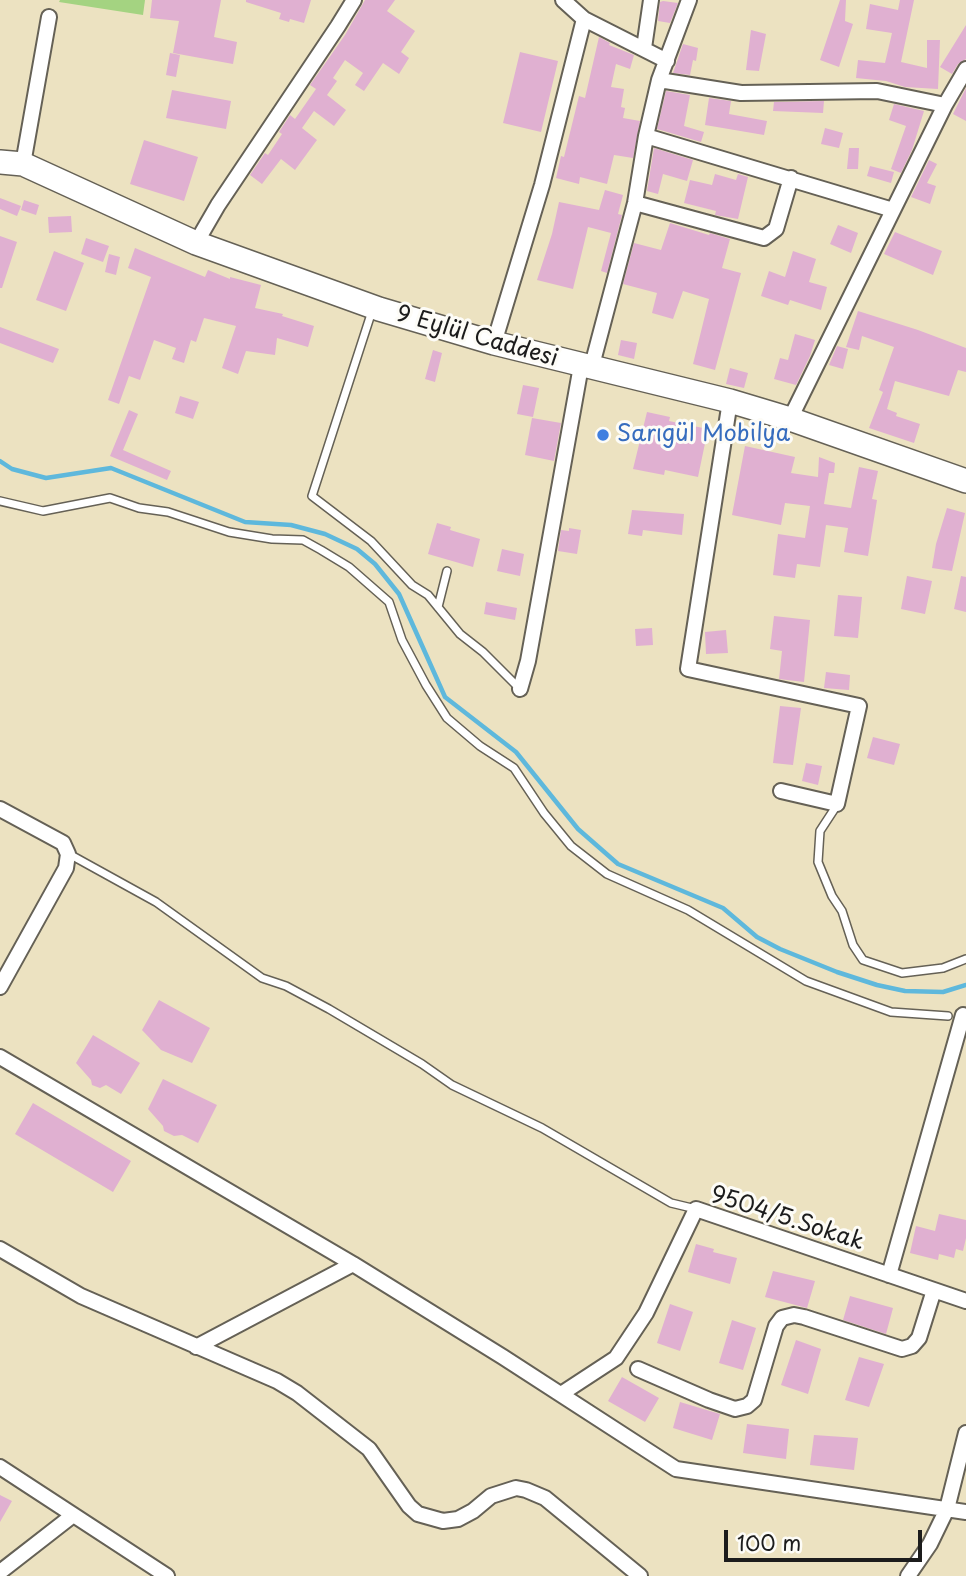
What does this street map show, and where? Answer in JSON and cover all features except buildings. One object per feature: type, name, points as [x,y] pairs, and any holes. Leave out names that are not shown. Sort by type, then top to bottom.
[{"type":"main road","name":"9 Eylül Caddesi","points":[[0,162],[23,164],[196,243],[373,307],[494,344],[730,401],[790,419],[966,481]]},
{"type":"street","points":[[196,243],[218,205],[354,0]]},
{"type":"street","points":[[563,0],[584,19],[667,61]]},
{"type":"street","points":[[645,48],[650,0]]},
{"type":"street","points":[[520,689],[528,661],[586,367],[635,203],[659,80],[689,0]]},
{"type":"street","points":[[23,164],[49,17]]},
{"type":"street","points":[[494,344],[542,185],[584,19]]},
{"type":"street","points":[[790,419],[945,105],[966,69]]},
{"type":"street","points":[[659,80],[741,93],[877,91],[945,105]]},
{"type":"street","points":[[646,136],[893,210]]},
{"type":"street","points":[[635,203],[764,239],[776,229],[791,178]]},
{"type":"street","points":[[730,401],[688,669],[859,706],[837,804],[781,791]]},
{"type":"street","points":[[0,810],[63,843],[68,854],[66,868],[0,987]]},
{"type":"street","points":[[889,1275],[959,1016]]},
{"type":"street","points":[[0,1057],[353,1264],[676,1469],[966,1512]]},
{"type":"street","name":"9504/5.Sokak","points":[[561,1394],[616,1358],[646,1313],[696,1209],[966,1301]]},
{"type":"street","points":[[0,1249],[81,1296],[277,1381],[308,1401],[369,1449],[409,1506],[418,1514],[443,1521],[458,1519],[491,1496],[505,1490],[526,1490],[545,1498],[640,1576]]},
{"type":"street","points":[[196,1347],[353,1264]]},
{"type":"street","points":[[638,1369],[735,1409],[747,1406],[754,1400],[776,1326],[782,1318],[794,1315],[804,1317],[902,1349],[912,1346],[919,1338],[934,1290]]},
{"type":"street","points":[[908,1576],[930,1544],[947,1509],[966,1433]]},
{"type":"street","points":[[0,1467],[167,1576]]},
{"type":"street","points":[[0,1572],[72,1516]]},
{"type":"lane","points":[[373,307],[312,496],[371,541],[412,585],[428,595],[460,635],[484,652],[520,689]]},
{"type":"lane","points":[[0,501],[43,511],[110,498],[139,508],[168,512],[229,532],[272,539],[303,540],[349,567],[389,603],[402,640],[447,718],[480,746],[514,768],[544,813],[571,846],[607,874],[697,915],[806,981],[891,1012],[959,1016]]},
{"type":"lane","points":[[438,607],[447,571]]},
{"type":"lane","points":[[837,804],[820,831],[818,862],[832,896],[842,911],[853,945],[863,960],[902,973],[943,968],[966,960]]},
{"type":"lane","points":[[68,854],[156,902],[262,978],[286,986],[329,1009],[452,1085],[541,1128],[671,1203],[696,1209]]},
{"type":"green space","points":[[145,0],[143,15],[59,2]]},
{"type":"waterway","points":[[0,461],[12,469],[46,478],[111,468],[245,522],[291,525],[325,534],[357,549],[375,564],[399,594],[445,697],[516,752],[578,829],[618,864],[723,908],[757,937],[837,972],[905,991],[943,992],[966,985]]},
{"type":"place","name":"Sarıgül Mobilya","points":[[603,435]]}]
